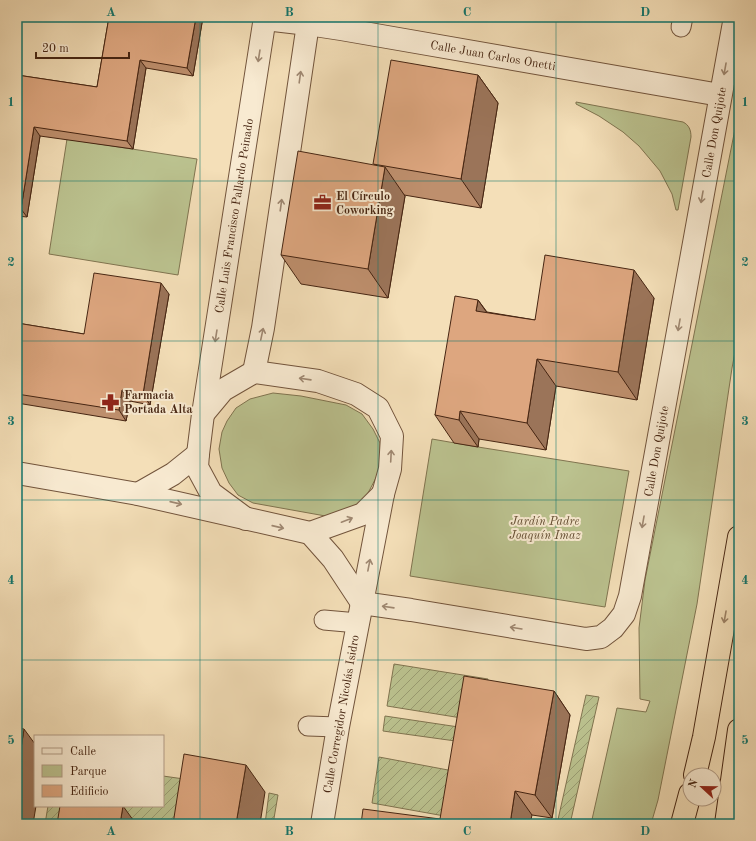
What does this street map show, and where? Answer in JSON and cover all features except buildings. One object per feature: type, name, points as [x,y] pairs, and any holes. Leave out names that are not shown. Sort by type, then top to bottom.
[{"type":"highway","points":[[697,767],[704,737],[739,537]]},
{"type":"highway","points":[[726,824],[739,730]]},
{"type":"highway","points":[[682,824],[687,807]]},
{"type":"street","name":"Calle Don Quijote","points":[[360,613],[418,611],[586,639],[601,637],[613,628],[624,614],[630,596],[735,17]]},
{"type":"street","name":"Calle Juan Carlos Onetti","points":[[265,18],[309,20],[720,95]]},
{"type":"street","name":"Calle Luis Francisco Pallardo Peinado","points":[[203,414],[265,18]]},
{"type":"street","points":[[246,519],[211,493],[197,467],[203,414],[223,390],[254,372],[263,328],[309,20]]},
{"type":"street","name":"Calle Corregidor Nicolás Isidro","points":[[254,372],[318,381],[356,394],[378,408],[392,436],[390,469],[383,494],[338,727],[322,824]]},
{"type":"street","points":[[138,494],[173,474],[198,454]]},
{"type":"street","points":[[17,473],[138,494],[310,534],[333,559],[360,613]]},
{"type":"street","name":"Calle Corregidor Nicolás Isidro","points":[[310,534],[363,514],[383,494]]},
{"type":"lane","points":[[324,620],[360,613]]},
{"type":"lane","points":[[308,726],[338,727]]},
{"type":"green space","points":[[576,102],[683,122],[688,126],[691,137],[678,210],[676,210],[672,194],[660,171],[639,146],[623,132],[599,116],[576,104]]},
{"type":"green space","points":[[739,109],[739,331],[732,368],[697,604],[658,800],[651,824],[591,824],[617,708],[646,712],[650,701],[640,699],[639,628],[645,580]]},
{"type":"green space","points":[[67,139],[197,159],[178,275],[49,254]]},
{"type":"green space","points":[[273,393],[301,396],[346,405],[362,414],[373,429],[380,443],[380,459],[378,474],[368,493],[359,503],[348,510],[331,517],[253,503],[238,495],[229,483],[222,468],[219,449],[222,432],[227,421],[236,408],[250,399]]},
{"type":"green space","name":"Jardín Padre Joaquín Imaz","points":[[432,439],[629,471],[605,607],[410,576]]},
{"type":"green space","points":[[394,664],[488,679],[486,694],[474,720],[387,706]]},
{"type":"green space","points":[[586,695],[599,697],[570,824],[557,824]]},
{"type":"green space","points":[[385,716],[472,729],[470,743],[383,731]]},
{"type":"green space","points":[[379,757],[464,773],[458,809],[547,824],[489,824],[372,803]]},
{"type":"green space","points":[[164,776],[198,781],[191,824],[45,824],[48,807],[164,807]]},
{"type":"green space","points":[[269,793],[278,795],[273,824],[265,824]]},
{"type":"place","name":"El Círculo Coworking","points":[[323,203]]},
{"type":"place","name":"Farmacia Portada Alta","points":[[111,402]]}]
